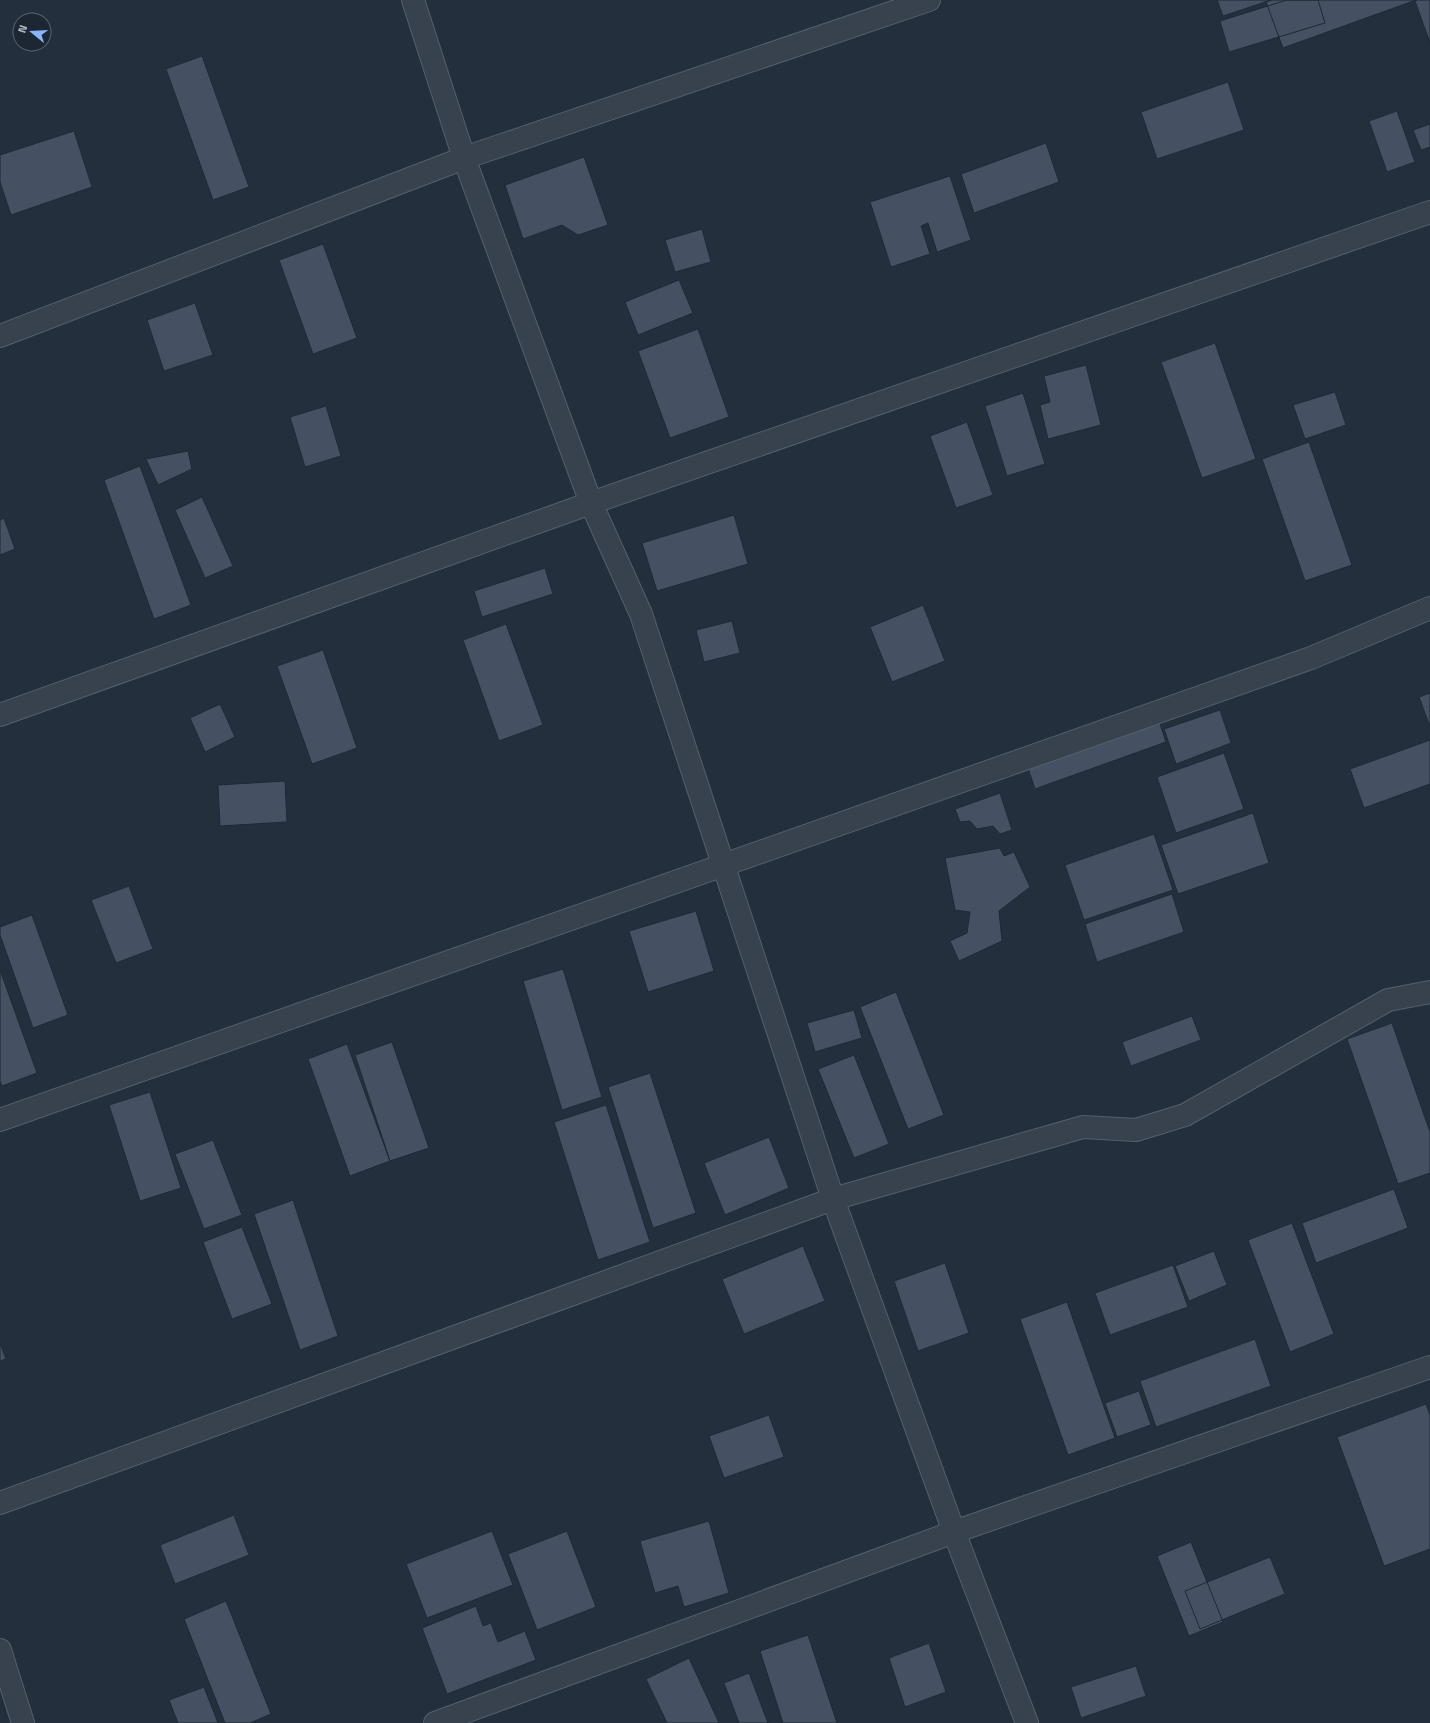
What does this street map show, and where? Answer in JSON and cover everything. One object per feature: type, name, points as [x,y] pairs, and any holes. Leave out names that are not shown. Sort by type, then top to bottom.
[{"type":"street","points":[[413,0],[464,158],[591,503],[641,614],[833,1199],[954,1532],[1027,1723]]},
{"type":"street","points":[[0,336],[464,158],[929,0]]},
{"type":"street","points":[[0,715],[591,503],[1430,212]]},
{"type":"street","points":[[0,1120],[1311,658],[1430,608]]},
{"type":"street","points":[[0,1503],[833,1199],[1083,1127],[1136,1130],[1185,1115],[1388,1000],[1430,992]]},
{"type":"street","points":[[435,1723],[954,1532],[1430,1367]]},
{"type":"street","points":[[0,1650],[23,1723]]},
{"type":"building","points":[[1217,0],[1271,0],[1223,16]]},
{"type":"building","points":[[1272,0],[1416,0],[1283,48],[1266,2]]},
{"type":"building","points":[[1287,0],[1318,0],[1325,23],[1229,52],[1220,21]]},
{"type":"building","points":[[1430,0],[1430,43],[1415,1]]},
{"type":"building","points":[[202,56],[249,187],[213,200],[166,69]]},
{"type":"building","points":[[1228,82],[1244,130],[1157,159],[1141,112]]},
{"type":"building","points":[[1397,111],[1415,162],[1387,172],[1369,121]]},
{"type":"building","points":[[1430,124],[1430,147],[1421,150],[1413,130]]},
{"type":"building","points":[[74,131],[92,187],[11,215],[0,182],[0,155]]},
{"type":"building","points":[[1046,143],[1059,182],[974,213],[961,174]]},
{"type":"building","points":[[584,157],[608,225],[578,235],[562,225],[523,239],[505,185]]},
{"type":"building","points":[[950,176],[971,240],[937,252],[928,223],[921,226],[930,254],[891,267],[870,202]]},
{"type":"building","points":[[702,229],[711,262],[675,272],[665,240]]},
{"type":"building","points":[[323,244],[357,338],[313,354],[279,260]]},
{"type":"building","points":[[679,280],[693,313],[638,335],[625,302]]},
{"type":"building","points":[[195,303],[213,355],[164,371],[147,320]]},
{"type":"building","points":[[698,329],[729,417],[670,438],[638,351]]},
{"type":"building","points":[[1215,343],[1256,459],[1202,478],[1161,362]]},
{"type":"building","points":[[1086,365],[1101,425],[1048,439],[1040,405],[1050,402],[1044,376]]},
{"type":"building","points":[[1335,392],[1346,425],[1305,439],[1293,405]]},
{"type":"building","points":[[1023,393],[1045,464],[1007,476],[985,406]]},
{"type":"building","points":[[326,406],[341,456],[305,467],[290,417]]},
{"type":"building","points":[[967,422],[993,495],[956,508],[930,436]]},
{"type":"building","points":[[1309,442],[1352,565],[1305,581],[1262,459]]},
{"type":"building","points":[[188,451],[192,469],[158,485],[146,459]]},
{"type":"building","points":[[140,466],[191,605],[154,619],[104,480]]},
{"type":"building","points":[[202,497],[233,566],[205,578],[175,510]]},
{"type":"building","points":[[734,515],[748,564],[657,591],[642,543]]},
{"type":"building","points":[[4,518],[15,549],[0,555],[0,520]]},
{"type":"building","points":[[545,568],[553,594],[482,617],[474,591]]},
{"type":"building","points":[[923,605],[945,661],[892,682],[870,627]]},
{"type":"building","points":[[732,621],[740,653],[704,662],[696,630]]},
{"type":"building","points":[[506,624],[543,725],[499,741],[463,640]]},
{"type":"building","points":[[323,650],[357,748],[312,764],[277,666]]},
{"type":"building","points":[[1430,693],[1430,727],[1419,697]]},
{"type":"building","points":[[220,704],[235,737],[205,752],[190,718]]},
{"type":"building","points":[[1220,710],[1231,743],[1176,764],[1164,729]]},
{"type":"building","points":[[1158,718],[1166,742],[1035,789],[1027,765]]},
{"type":"building","points":[[1430,740],[1430,784],[1364,808],[1350,769]]},
{"type":"building","points":[[1224,753],[1244,809],[1176,833],[1157,777]]},
{"type":"building","points":[[285,781],[287,822],[220,826],[218,785]]},
{"type":"building","points":[[1000,793],[1012,830],[1000,834],[993,826],[977,829],[970,821],[960,822],[955,809]]},
{"type":"building","points":[[1253,813],[1269,863],[1178,894],[1161,845]]},
{"type":"building","points":[[1154,834],[1173,890],[1084,920],[1065,865]]},
{"type":"building","points":[[1000,848],[1004,856],[1014,852],[1030,887],[999,911],[1002,941],[959,961],[950,941],[967,933],[970,912],[955,910],[945,858]]},
{"type":"building","points":[[129,886],[153,949],[116,963],[91,900]]},
{"type":"building","points":[[1172,894],[1184,932],[1097,962],[1085,924]]},
{"type":"building","points":[[696,911],[714,971],[648,992],[629,931]]},
{"type":"building","points":[[32,915],[68,1015],[33,1028],[0,935],[0,927]]},
{"type":"building","points":[[563,969],[602,1097],[562,1110],[523,981]]},
{"type":"building","points":[[0,970],[37,1073],[2,1086],[0,1081]]},
{"type":"building","points":[[896,992],[944,1115],[908,1129],[860,1007]]},
{"type":"building","points":[[854,1010],[862,1038],[815,1052],[807,1023]]},
{"type":"building","points":[[1192,1016],[1201,1040],[1131,1066],[1122,1042]]},
{"type":"building","points":[[1392,1023],[1430,1132],[1430,1173],[1398,1184],[1347,1039]]},
{"type":"building","points":[[392,1042],[429,1148],[390,1161],[355,1055]]},
{"type":"building","points":[[347,1044],[390,1161],[350,1176],[308,1059]]},
{"type":"building","points":[[854,1055],[889,1144],[854,1158],[818,1069]]},
{"type":"building","points":[[650,1073],[696,1213],[653,1228],[608,1087]]},
{"type":"building","points":[[150,1092],[181,1188],[140,1201],[109,1105]]},
{"type":"building","points":[[606,1105],[650,1242],[598,1260],[554,1122]]},
{"type":"building","points":[[769,1137],[789,1188],[725,1215],[704,1163]]},
{"type":"building","points":[[213,1140],[242,1215],[204,1229],[175,1154]]},
{"type":"building","points":[[1394,1189],[1408,1228],[1316,1263],[1302,1223]]},
{"type":"building","points":[[293,1200],[338,1336],[300,1350],[254,1214]]},
{"type":"building","points":[[1292,1223],[1334,1334],[1290,1352],[1248,1240]]},
{"type":"building","points":[[242,1227],[272,1304],[232,1319],[203,1242]]},
{"type":"building","points":[[803,1246],[825,1301],[744,1334],[722,1279]]},
{"type":"building","points":[[1214,1251],[1227,1285],[1189,1301],[1175,1266]]},
{"type":"building","points":[[945,1263],[969,1333],[918,1351],[894,1281]]},
{"type":"building","points":[[1173,1265],[1188,1307],[1110,1335],[1095,1293]]},
{"type":"building","points":[[1067,1302],[1115,1438],[1068,1455],[1020,1319]]},
{"type":"building","points":[[1255,1339],[1271,1386],[1156,1427],[1140,1381]]},
{"type":"building","points":[[0,1343],[6,1359],[0,1361]]},
{"type":"building","points":[[1139,1391],[1151,1425],[1117,1437],[1105,1403]]},
{"type":"building","points":[[1426,1404],[1430,1415],[1430,1549],[1384,1566],[1337,1437]]},
{"type":"building","points":[[769,1415],[784,1457],[724,1478],[709,1436]]},
{"type":"building","points":[[234,1515],[249,1555],[175,1584],[160,1545]]},
{"type":"building","points":[[709,1521],[729,1593],[684,1607],[678,1586],[655,1593],[640,1541]]},
{"type":"building","points":[[492,1531],[513,1585],[427,1618],[406,1564]]},
{"type":"building","points":[[567,1531],[596,1607],[537,1630],[508,1554]]},
{"type":"building","points":[[1191,1542],[1223,1622],[1189,1636],[1157,1556]]},
{"type":"building","points":[[1270,1557],[1285,1594],[1200,1629],[1185,1591]]},
{"type":"building","points":[[226,1601],[271,1714],[250,1723],[225,1723],[184,1619]]},
{"type":"building","points":[[476,1606],[483,1626],[491,1623],[498,1642],[525,1631],[536,1660],[447,1694],[422,1628]]},
{"type":"building","points":[[808,1635],[837,1723],[783,1723],[760,1651]]},
{"type":"building","points":[[929,1643],[946,1692],[905,1707],[889,1658]]},
{"type":"building","points":[[689,1658],[719,1723],[667,1723],[646,1679]]},
{"type":"building","points":[[1136,1666],[1146,1696],[1081,1718],[1071,1687]]},
{"type":"building","points":[[749,1673],[768,1723],[739,1723],[724,1683]]},
{"type":"building","points":[[204,1687],[218,1723],[178,1723],[169,1700]]}]
